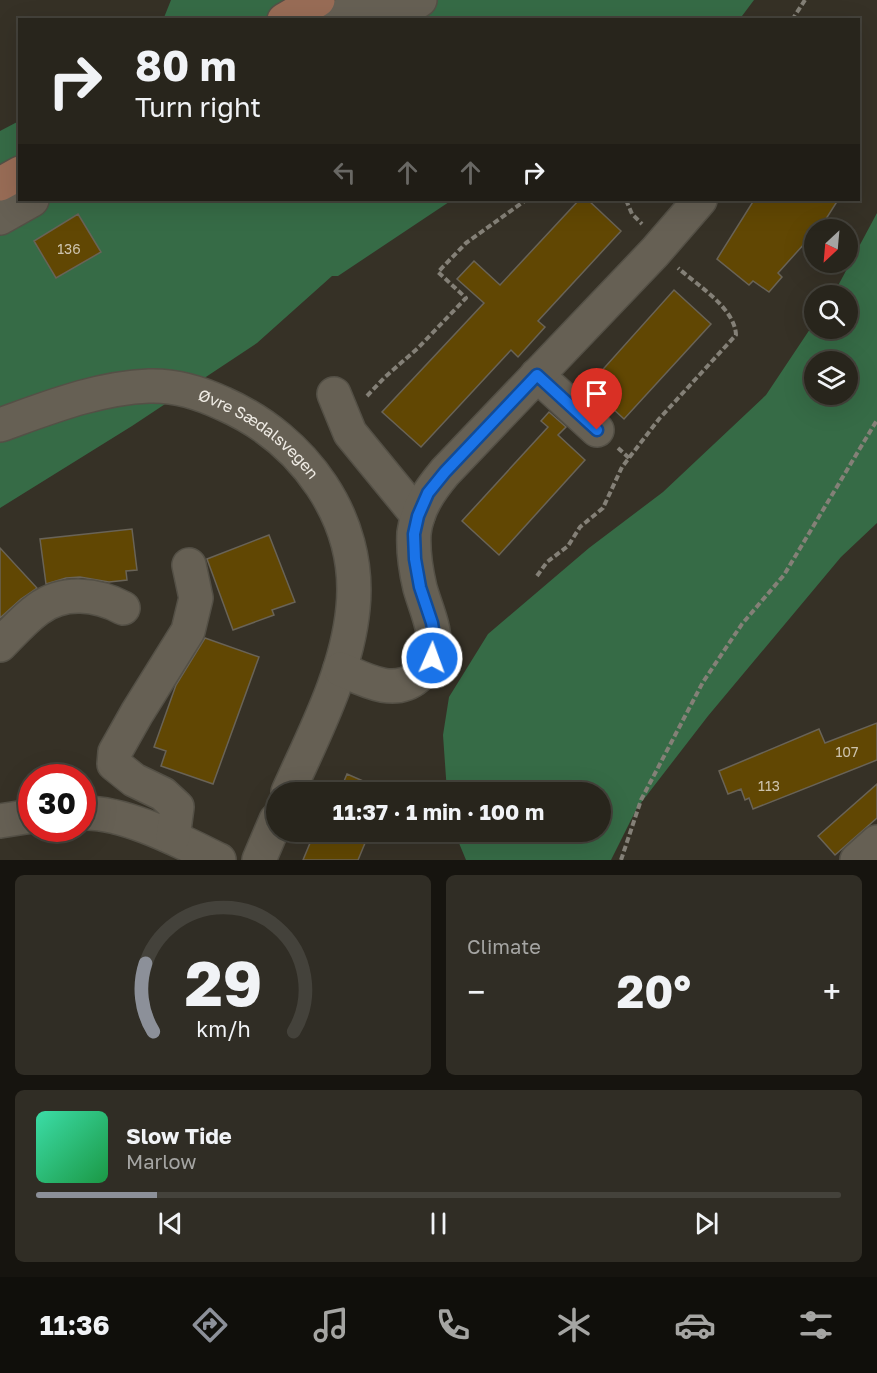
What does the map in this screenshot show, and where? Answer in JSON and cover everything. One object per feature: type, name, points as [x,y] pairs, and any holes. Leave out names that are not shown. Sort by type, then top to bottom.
[{"type":"main road","points":[[287,18],[318,0]]},
{"type":"main road","points":[[0,184],[18,174]]},
{"type":"street","points":[[338,18],[346,13],[398,14],[420,0]]},
{"type":"street","points":[[0,218],[30,201]]},
{"type":"street","points":[[340,669],[375,684],[395,687],[411,682],[424,672],[432,658],[435,641],[432,623],[420,587],[415,559],[414,534],[418,516],[428,493],[537,375],[651,240],[699,201]]},
{"type":"street","points":[[537,375],[607,438]]},
{"type":"street","name":"Øvre Sædalsvegen","points":[[0,425],[62,403],[114,389],[151,386],[185,390],[248,414],[277,435],[300,457],[321,483],[339,515],[347,538],[354,578],[354,608],[340,669],[292,782]]},
{"type":"street","points":[[339,407],[350,433],[418,516]]},
{"type":"street","points":[[173,837],[177,807],[162,794],[134,780],[114,764],[116,752],[137,713],[188,631],[196,598],[189,565]]},
{"type":"street","points":[[0,645],[38,608],[66,596],[94,596],[111,601],[123,608]]},
{"type":"street","points":[[96,815],[125,820],[173,837],[219,860]]},
{"type":"street","points":[[0,821],[18,818]]},
{"type":"street","points":[[259,860],[267,842]]},
{"type":"street","points":[[857,860],[877,842]]},
{"type":"path","points":[[793,18],[804,0]]},
{"type":"path","points":[[339,407],[385,377],[418,348],[466,298],[438,272],[466,243],[525,201]]},
{"type":"path","points":[[537,576],[547,562],[568,546],[580,527],[603,508],[617,477],[629,458],[678,396],[736,334],[733,318],[671,262],[632,214],[626,201]]},
{"type":"path","points":[[621,860],[641,800],[703,682],[742,624],[784,575],[877,420]]},
{"type":"path","points":[[607,438],[629,458]]},
{"type":"green space","points":[[171,0],[754,0],[740,18],[164,18]]},
{"type":"green space","points":[[18,122],[18,201],[450,201],[338,276],[332,276],[257,343],[132,426],[0,508],[0,131]]},
{"type":"green space","points":[[877,213],[877,523],[841,557],[708,716],[637,808],[611,860],[466,860],[459,842],[611,842],[611,782],[446,782],[443,735],[449,697],[488,634],[589,548],[663,492],[766,395],[804,338],[858,339],[858,285],[838,285],[845,273],[858,273],[858,248]]},
{"type":"building","points":[[578,201],[589,201],[621,231],[538,321],[545,327],[518,357],[511,350],[421,447],[382,412],[484,303],[457,279],[474,261],[500,285]]},
{"type":"building","points":[[753,201],[837,201],[826,219],[804,219],[804,244],[778,273],[782,277],[769,292],[753,281],[749,285],[717,259]]},
{"type":"building","points":[[78,214],[101,252],[56,278],[34,241]]},
{"type":"building","points":[[674,290],[711,324],[624,419],[596,393],[591,399],[574,384],[581,377],[589,385]]},
{"type":"building","points":[[549,412],[566,427],[558,435],[585,460],[499,555],[462,521],[548,427],[541,421]]},
{"type":"building","points":[[132,529],[137,570],[126,571],[127,580],[109,582],[80,577],[66,578],[46,584],[40,539]]},
{"type":"building","points":[[269,535],[295,602],[272,610],[274,615],[233,630],[207,559]]},
{"type":"building","points":[[0,548],[37,588],[0,618]]},
{"type":"building","points":[[205,638],[259,657],[213,784],[161,766],[166,751],[154,747],[176,685]]},
{"type":"building","points":[[877,723],[877,760],[753,809],[749,798],[745,800],[741,789],[728,794],[719,771],[819,729],[825,743]]},
{"type":"building","points":[[347,774],[366,782],[344,782]]},
{"type":"building","points":[[877,784],[877,818],[835,855],[818,836]]},
{"type":"building","points":[[310,842],[365,842],[358,860],[303,860]]},
{"type":"route","points":[[432,658],[435,641],[432,623],[420,587],[415,559],[414,534],[418,516],[428,493],[537,375],[597,430]]}]
